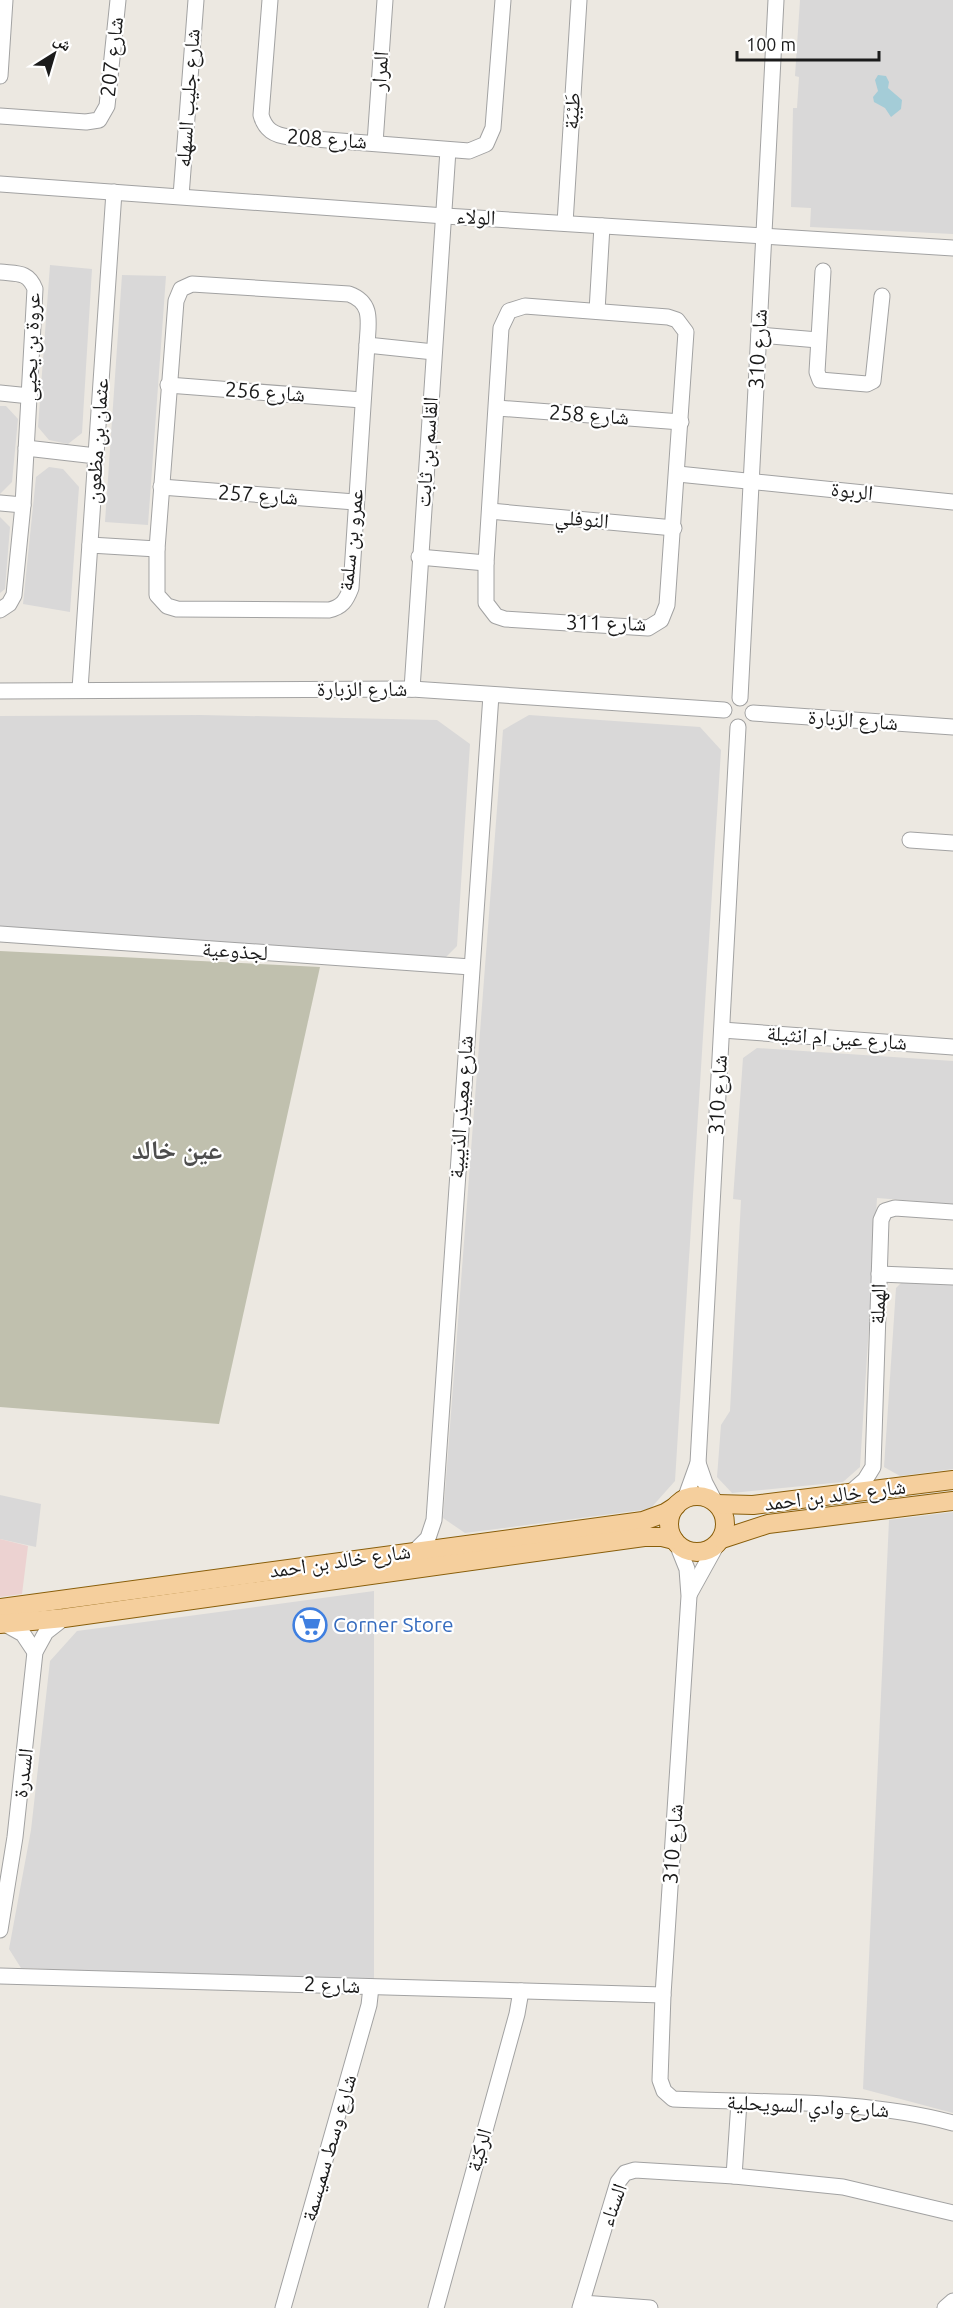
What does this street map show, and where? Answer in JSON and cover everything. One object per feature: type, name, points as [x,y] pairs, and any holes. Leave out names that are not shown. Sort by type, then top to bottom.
[{"type":"main road","name":"شارع خالد بن احمد","points":[[716,1503],[742,1506],[953,1480]]},
{"type":"main road","points":[[700,1497],[716,1503],[722,1510],[726,1525],[719,1543],[700,1552],[692,1552],[675,1542],[669,1526],[670,1519],[681,1502],[700,1497]]},
{"type":"main road","name":"شارع خالد بن احمد","points":[[719,1543],[768,1524],[953,1501]]},
{"type":"main road","name":"شارع خالد بن احمد","points":[[2,1619],[454,1545],[643,1521],[656,1517],[681,1502]]},
{"type":"main road","name":"شارع خالد بن احمد","points":[[2,1619],[64,1618],[644,1537],[662,1537],[675,1542]]},
{"type":"street","points":[[0,76],[5,0]]},
{"type":"street","name":"شارع 207","points":[[0,116],[86,122],[99,120],[104,115],[107,106],[118,0]]},
{"type":"street","name":"شارع جليب السهله","points":[[181,196],[196,0]]},
{"type":"street","name":"شارع 208","points":[[270,0],[261,115],[263,124],[268,130],[277,135],[289,137],[470,151],[486,144],[493,128],[503,0]]},
{"type":"street","name":"المرار","points":[[375,142],[385,0]]},
{"type":"street","name":"طَيْبَة","points":[[565,223],[579,0]]},
{"type":"street","name":"شارع 310","points":[[740,698],[777,0]]},
{"type":"street","points":[[445,216],[448,150]]},
{"type":"street","name":"الولاء","points":[[0,183],[445,216],[953,248]]},
{"type":"street","name":"عثمان بن مظعون","points":[[80,689],[114,192]]},
{"type":"street","name":"القاسم بن ثابت","points":[[412,689],[419,557],[445,216]]},
{"type":"street","points":[[597,311],[602,226]]},
{"type":"street","points":[[823,271],[817,372],[820,380],[871,384],[875,377],[882,296]]},
{"type":"street","name":"عروة بن يحيى","points":[[0,272],[22,274],[31,280],[35,289],[23,505],[14,595],[9,604],[0,610]]},
{"type":"street","name":"عمرو بن سلمة","points":[[192,284],[349,294],[362,301],[366,307],[367,345],[351,588],[343,603],[337,608],[329,610],[189,609],[167,606],[157,595],[157,549],[168,385],[176,301],[181,289],[192,284]]},
{"type":"street","name":"شارع 311","points":[[525,306],[597,311],[668,317],[677,320],[686,332],[678,474],[667,605],[661,620],[648,628],[505,619],[496,616],[486,603],[486,563],[501,328],[510,311],[525,306]]},
{"type":"street","points":[[759,334],[818,339]]},
{"type":"street","points":[[367,345],[434,352]]},
{"type":"street","name":"شارع 256","points":[[168,385],[362,400]]},
{"type":"street","points":[[0,393],[30,396]]},
{"type":"street","name":"شارع 258","points":[[497,408],[681,422]]},
{"type":"street","points":[[26,448],[96,456]]},
{"type":"street","points":[[678,474],[750,480]]},
{"type":"street","name":"الربوة","points":[[750,480],[953,502]]},
{"type":"street","name":"شارع 257","points":[[161,487],[355,502]]},
{"type":"street","points":[[0,503],[23,505]]},
{"type":"street","name":"النوفلي","points":[[490,511],[674,528]]},
{"type":"street","points":[[90,545],[157,549]]},
{"type":"street","points":[[419,557],[486,563]]},
{"type":"street","name":"شارع الزبارة","points":[[0,691],[412,689],[724,710]]},
{"type":"street","name":"شارع معيذر الذيبية","points":[[416,1551],[428,1538],[434,1520],[491,695]]},
{"type":"street","points":[[740,698],[748,702],[753,713],[749,723],[738,728],[733,727],[726,720],[724,710],[730,701],[740,698]]},
{"type":"street","name":"شارع الزبارة","points":[[753,713],[953,727]]},
{"type":"street","name":"شارع 310","points":[[681,1502],[698,1463],[738,728]]},
{"type":"street","points":[[910,840],[953,843]]},
{"type":"street","name":"لجذوعية","points":[[0,934],[471,967]]},
{"type":"street","name":"شارع عين ام انثيلة","points":[[722,1030],[953,1047]]},
{"type":"street","name":"الهملة","points":[[873,1467],[881,1220],[885,1211],[895,1208],[953,1212]]},
{"type":"street","points":[[879,1274],[953,1277]]},
{"type":"street","name":"شارع 310","points":[[698,1463],[705,1483],[716,1503]]},
{"type":"street","points":[[850,1493],[860,1486],[873,1467],[883,1478],[898,1487]]},
{"type":"street","points":[[434,1520],[439,1533],[454,1545]]},
{"type":"street","name":"شارع 310","points":[[664,2091],[660,2080],[663,1995],[689,1596],[687,1569],[675,1542]]},
{"type":"street","name":"شارع 310","points":[[689,1596],[701,1570],[719,1543]]},
{"type":"street","name":"السدرة","points":[[0,1930],[15,1838],[35,1652],[46,1632],[64,1618]]},
{"type":"street","points":[[2,1619],[23,1634],[35,1652]]},
{"type":"street","name":"شارع 2","points":[[0,1976],[663,1995]]},
{"type":"street","name":"شارع وسط سميسمة","points":[[284,2308],[369,2005],[370,1987]]},
{"type":"street","name":"الركيّة","points":[[436,2308],[517,2014],[521,1991]]},
{"type":"street","name":"شارع وادي السويحلية","points":[[664,2091],[673,2099],[889,2109],[925,2115],[953,2123]]},
{"type":"street","points":[[734,2176],[739,2102]]},
{"type":"street","name":"السناء","points":[[581,2306],[618,2182],[625,2173],[635,2170],[734,2176],[843,2187],[953,2213]]},
{"type":"street","points":[[945,2308],[953,2301]]},
{"type":"street","points":[[581,2306],[651,2308]]},
{"type":"shaded area","points":[[800,0],[953,0],[953,234],[810,227],[811,208],[791,207],[793,108],[797,108],[799,77],[795,76]]},
{"type":"shaded area","points":[[50,265],[92,269],[82,433],[68,444],[49,440],[38,427]]},
{"type":"shaded area","points":[[122,275],[166,276],[148,525],[105,522]]},
{"type":"shaded area","points":[[0,406],[6,406],[18,419],[12,482],[0,494]]},
{"type":"shaded area","points":[[49,467],[63,469],[79,487],[70,612],[23,604],[36,477]]},
{"type":"shaded area","points":[[0,517],[10,527],[5,589],[0,593]]},
{"type":"shaded area","points":[[201,715],[437,720],[470,744],[457,946],[445,958],[329,952],[186,939],[0,928],[0,716]]},
{"type":"shaded area","points":[[529,715],[700,727],[721,750],[675,1481],[650,1509],[465,1533],[443,1518],[503,730]]},
{"type":"shaded area","points":[[0,951],[320,967],[219,1424],[0,1407]]},
{"type":"shaded area","points":[[757,1048],[953,1061],[953,1204],[877,1198],[860,1467],[843,1482],[732,1493],[717,1477],[721,1425],[730,1411],[741,1200],[733,1199],[743,1058]]},
{"type":"shaded area","points":[[905,1279],[953,1282],[953,1469],[900,1476],[884,1467],[896,1288]]},
{"type":"shaded area","points":[[0,1495],[41,1504],[36,1547],[0,1539]]},
{"type":"shaded area","points":[[953,1512],[953,2113],[863,2089],[889,1520]]},
{"type":"shaded area","points":[[0,1539],[28,1546],[22,1594],[0,1597]]},
{"type":"shaded area","points":[[374,1591],[374,1981],[21,1968],[9,1949],[31,1830],[50,1661],[77,1631]]},
{"type":"water","points":[[878,75],[886,76],[889,82],[888,88],[902,100],[901,109],[891,117],[885,108],[874,102],[873,97],[878,91],[875,80]]},
{"type":"place","name":"Corner Store","points":[[310,1625]]},
{"type":"district","name":"عين خالد","points":[[177,1150]]}]
